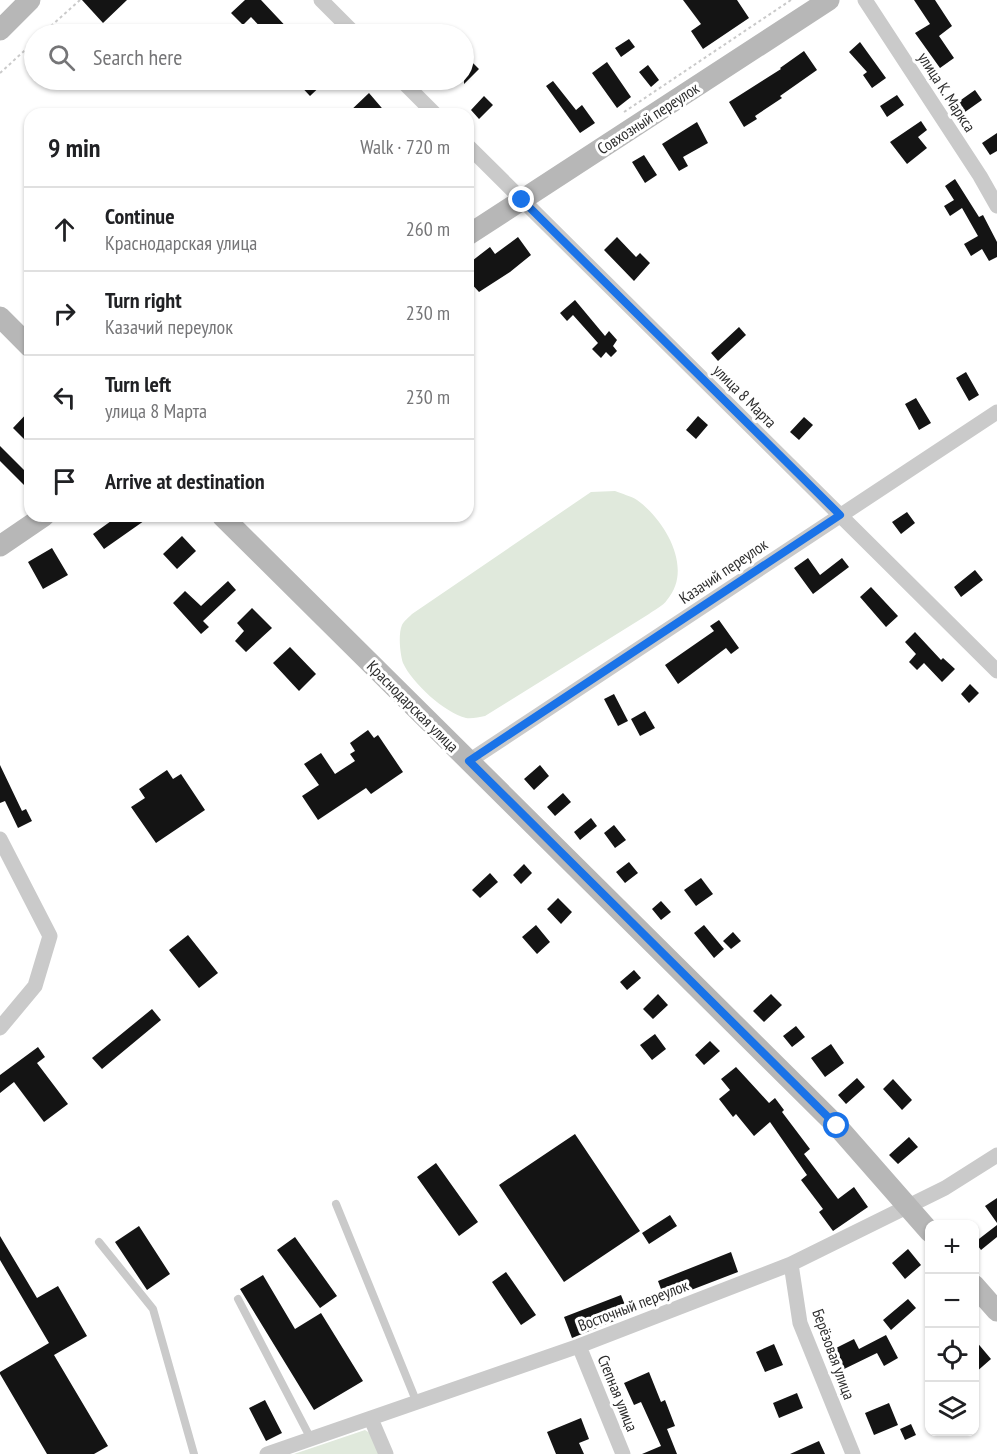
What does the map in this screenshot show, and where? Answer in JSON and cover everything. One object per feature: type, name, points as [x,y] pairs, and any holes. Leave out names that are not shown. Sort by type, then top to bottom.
[{"type":"street","points":[[1,26],[30,0]]},
{"type":"street","points":[[321,0],[345,24]]},
{"type":"street","name":"Совхозный переулок","points":[[474,231],[828,0]]},
{"type":"street","name":"улица К. Маркса","points":[[865,0],[980,176],[997,206]]},
{"type":"street","points":[[411,90],[429,108]]},
{"type":"street","name":"улица 8 Марта","points":[[474,152],[997,671]]},
{"type":"street","points":[[0,317],[24,341]]},
{"type":"street","name":"Казачий переулок","points":[[469,761],[997,412]]},
{"type":"street","points":[[0,546],[35,522]]},
{"type":"street","name":"Краснодарская улица","points":[[228,522],[837,1126],[925,1226]]},
{"type":"street","points":[[0,839],[50,936],[35,986],[0,1028]]},
{"type":"street","name":"Восточный переулок","points":[[267,1454],[579,1346],[791,1264],[945,1188],[997,1155]]},
{"type":"street","name":"Берёзовая улица","points":[[791,1264],[800,1323],[853,1454]]},
{"type":"street","points":[[979,1290],[997,1311]]},
{"type":"street","name":"Степная улица","points":[[579,1346],[623,1454]]},
{"type":"street","points":[[371,1419],[386,1454]]},
{"type":"lane","points":[[336,1204],[417,1402]]},
{"type":"lane","points":[[99,1242],[153,1309],[194,1454]]},
{"type":"lane","points":[[238,1299],[311,1439]]},
{"type":"path","points":[[53,24],[80,0]]},
{"type":"path","points":[[623,112],[791,0]]},
{"type":"path","points":[[0,73],[24,51]]},
{"type":"shaded area","points":[[615,491],[635,499],[647,509],[666,532],[673,546],[678,574],[675,588],[665,602],[485,716],[468,718],[458,715],[439,704],[421,688],[403,663],[400,639],[402,625],[405,621],[591,492]]},
{"type":"shaded area","points":[[365,1430],[373,1435],[381,1454],[294,1454]]},
{"type":"building","points":[[82,0],[127,0],[103,23]]},
{"type":"building","points":[[245,0],[261,0],[284,24],[258,24],[251,17],[242,24],[231,13]]},
{"type":"building","points":[[683,0],[737,0],[749,18],[703,49],[691,31],[701,24]]},
{"type":"building","points":[[914,0],[935,0],[952,26],[939,36],[954,58],[940,68],[915,33],[930,24]]},
{"type":"building","points":[[629,39],[635,47],[621,57],[615,48]]},
{"type":"building","points":[[860,42],[886,78],[872,88],[863,75],[867,72],[849,52]]},
{"type":"building","points":[[804,51],[817,70],[780,96],[782,98],[755,116],[757,119],[744,127],[729,102],[781,69]]},
{"type":"building","points":[[607,62],[631,97],[617,108],[592,73]]},
{"type":"building","points":[[474,64],[479,69],[474,74]]},
{"type":"building","points":[[648,65],[659,80],[651,87],[639,72]]},
{"type":"building","points":[[553,81],[576,110],[582,105],[595,123],[580,133],[546,86]]},
{"type":"building","points":[[304,90],[316,90],[310,96]]},
{"type":"building","points":[[975,90],[982,100],[965,112],[958,102]]},
{"type":"building","points":[[369,93],[382,108],[353,108]]},
{"type":"building","points":[[897,95],[904,105],[887,117],[880,106]]},
{"type":"building","points":[[484,96],[493,105],[479,119],[473,108]]},
{"type":"building","points":[[921,121],[927,130],[918,137],[927,148],[907,164],[890,142]]},
{"type":"building","points":[[697,122],[708,143],[683,157],[688,166],[679,171],[662,144]]},
{"type":"building","points":[[997,133],[997,151],[990,155],[982,143]]},
{"type":"building","points":[[644,155],[657,175],[645,183],[632,162]]},
{"type":"building","points":[[955,179],[979,217],[983,215],[997,242],[997,257],[989,261],[982,249],[971,256],[964,244],[978,236],[962,208],[950,216],[944,206],[954,200],[945,186]]},
{"type":"building","points":[[518,237],[531,255],[479,292],[474,287],[474,259],[490,247],[495,254]]},
{"type":"building","points":[[617,237],[636,257],[640,253],[650,263],[634,281],[604,250]]},
{"type":"building","points":[[575,300],[605,336],[609,331],[617,340],[613,346],[617,351],[611,357],[606,352],[601,358],[592,349],[598,343],[573,315],[567,321],[560,313]]},
{"type":"building","points":[[739,327],[746,335],[718,361],[711,353]]},
{"type":"building","points":[[966,372],[979,395],[969,401],[956,378]]},
{"type":"building","points":[[916,398],[931,423],[919,430],[905,404]]},
{"type":"building","points":[[24,416],[24,439],[13,428]]},
{"type":"building","points":[[698,416],[708,425],[696,439],[686,430]]},
{"type":"building","points":[[804,417],[813,425],[799,440],[790,432]]},
{"type":"building","points":[[0,446],[24,470],[24,485],[0,461]]},
{"type":"building","points":[[907,512],[915,523],[901,534],[892,522]]},
{"type":"building","points":[[110,522],[142,522],[104,549],[93,534]]},
{"type":"building","points":[[182,536],[196,551],[177,569],[163,554]]},
{"type":"building","points":[[52,548],[68,575],[43,589],[28,562]]},
{"type":"building","points":[[808,558],[820,575],[842,558],[849,567],[813,594],[794,568]]},
{"type":"building","points":[[975,570],[983,580],[961,597],[954,587]]},
{"type":"building","points":[[228,581],[236,590],[203,621],[209,627],[201,634],[173,603],[185,591],[201,606]]},
{"type":"building","points":[[871,587],[898,616],[886,627],[860,597]]},
{"type":"building","points":[[252,608],[272,628],[246,652],[235,641],[244,631],[237,623]]},
{"type":"building","points":[[719,620],[739,648],[731,654],[726,648],[678,684],[665,665],[714,631],[710,626]]},
{"type":"building","points":[[915,632],[941,660],[943,658],[955,669],[942,682],[924,663],[917,670],[909,662],[916,654],[905,642]]},
{"type":"building","points":[[290,647],[316,674],[299,691],[273,663]]},
{"type":"building","points":[[970,684],[979,693],[969,703],[961,694]]},
{"type":"building","points":[[614,694],[628,721],[618,726],[604,699]]},
{"type":"building","points":[[645,711],[655,728],[640,736],[631,719]]},
{"type":"building","points":[[368,730],[374,738],[378,735],[403,772],[371,794],[366,788],[318,820],[302,796],[319,785],[304,764],[321,753],[335,774],[355,761],[350,754],[355,751],[350,743]]},
{"type":"building","points":[[0,765],[22,811],[26,809],[32,821],[18,828],[5,801],[0,803]]},
{"type":"building","points":[[540,765],[549,776],[534,790],[524,779]]},
{"type":"building","points":[[167,770],[173,779],[181,774],[205,810],[156,843],[131,807],[145,798],[139,789]]},
{"type":"building","points":[[563,793],[571,802],[555,816],[547,807]]},
{"type":"building","points":[[591,818],[597,826],[580,840],[574,832]]},
{"type":"building","points":[[614,825],[626,840],[615,848],[604,833]]},
{"type":"building","points":[[629,862],[638,873],[625,883],[616,872]]},
{"type":"building","points":[[524,864],[532,873],[521,884],[513,875]]},
{"type":"building","points":[[490,873],[498,882],[480,898],[472,890]]},
{"type":"building","points":[[701,878],[713,894],[696,906],[684,890]]},
{"type":"building","points":[[558,898],[572,912],[561,924],[547,909]]},
{"type":"building","points":[[661,901],[671,912],[661,920],[652,909]]},
{"type":"building","points":[[536,925],[550,942],[537,954],[522,937]]},
{"type":"building","points":[[704,925],[724,949],[714,958],[694,933]]},
{"type":"building","points":[[733,932],[741,941],[731,949],[723,941]]},
{"type":"building","points":[[188,935],[218,973],[199,988],[169,950]]},
{"type":"building","points":[[634,970],[641,978],[627,990],[620,982]]},
{"type":"building","points":[[658,994],[668,1005],[653,1019],[643,1009]]},
{"type":"building","points":[[771,994],[782,1005],[764,1022],[753,1011]]},
{"type":"building","points":[[152,1009],[161,1020],[102,1069],[92,1058]]},
{"type":"building","points":[[796,1026],[805,1037],[792,1047],[783,1036]]},
{"type":"building","points":[[655,1034],[666,1049],[652,1060],[640,1045]]},
{"type":"building","points":[[710,1041],[720,1051],[704,1065],[695,1055]]},
{"type":"building","points":[[831,1044],[844,1063],[825,1077],[811,1058]]},
{"type":"building","points":[[38,1047],[45,1057],[37,1063],[68,1104],[44,1122],[14,1082],[0,1093],[0,1075]]},
{"type":"building","points":[[736,1067],[769,1103],[775,1098],[784,1110],[782,1112],[810,1149],[804,1154],[838,1199],[854,1187],[868,1207],[833,1231],[819,1212],[823,1209],[801,1180],[807,1175],[770,1122],[754,1136],[736,1114],[733,1117],[719,1099],[730,1090],[721,1079]]},
{"type":"building","points":[[857,1078],[865,1087],[846,1104],[838,1095]]},
{"type":"building","points":[[893,1079],[912,1100],[902,1110],[883,1089]]},
{"type":"building","points":[[575,1134],[640,1231],[564,1282],[499,1185]]},
{"type":"building","points":[[909,1137],[918,1147],[898,1164],[889,1155]]},
{"type":"building","points":[[436,1163],[478,1222],[459,1236],[417,1177]]},
{"type":"building","points":[[997,1198],[997,1223],[985,1206]]},
{"type":"building","points":[[670,1215],[677,1226],[649,1244],[642,1233]]},
{"type":"building","points":[[997,1225],[997,1237],[981,1250],[979,1239]]},
{"type":"building","points":[[139,1226],[170,1274],[147,1290],[115,1242]]},
{"type":"building","points":[[0,1236],[37,1298],[58,1286],[87,1336],[54,1355],[108,1446],[94,1454],[47,1454],[0,1374],[49,1343],[0,1260]]},
{"type":"building","points":[[295,1237],[337,1296],[320,1308],[277,1250]]},
{"type":"building","points":[[908,1249],[921,1265],[905,1279],[892,1263]]},
{"type":"building","points":[[731,1252],[738,1272],[665,1300],[658,1281]]},
{"type":"building","points":[[506,1272],[536,1315],[521,1325],[492,1282]]},
{"type":"building","points":[[263,1275],[295,1329],[321,1313],[363,1381],[314,1410],[240,1289]]},
{"type":"building","points":[[621,1295],[629,1315],[572,1338],[564,1317]]},
{"type":"building","points":[[908,1299],[916,1308],[891,1330],[883,1320]]},
{"type":"building","points":[[886,1335],[898,1358],[884,1366],[877,1353],[842,1370],[832,1350],[854,1339],[859,1349]]},
{"type":"building","points":[[774,1344],[783,1365],[765,1372],[756,1352]]},
{"type":"building","points":[[979,1345],[991,1359],[979,1370]]},
{"type":"building","points":[[649,1372],[661,1402],[665,1400],[675,1426],[667,1429],[677,1454],[642,1454],[661,1446],[641,1402],[634,1405],[624,1383]]},
{"type":"building","points":[[797,1393],[803,1408],[779,1418],[773,1403]]},
{"type":"building","points":[[265,1400],[282,1433],[266,1441],[249,1408]]},
{"type":"building","points":[[889,1403],[898,1425],[874,1435],[865,1413]]},
{"type":"building","points":[[581,1418],[589,1439],[579,1443],[584,1454],[556,1454],[547,1432]]},
{"type":"building","points":[[911,1424],[916,1435],[905,1440],[900,1429]]},
{"type":"building","points":[[819,1441],[825,1454],[790,1454]]},
{"type":"route","points":[[522,200],[840,515],[469,761],[837,1126]]}]
